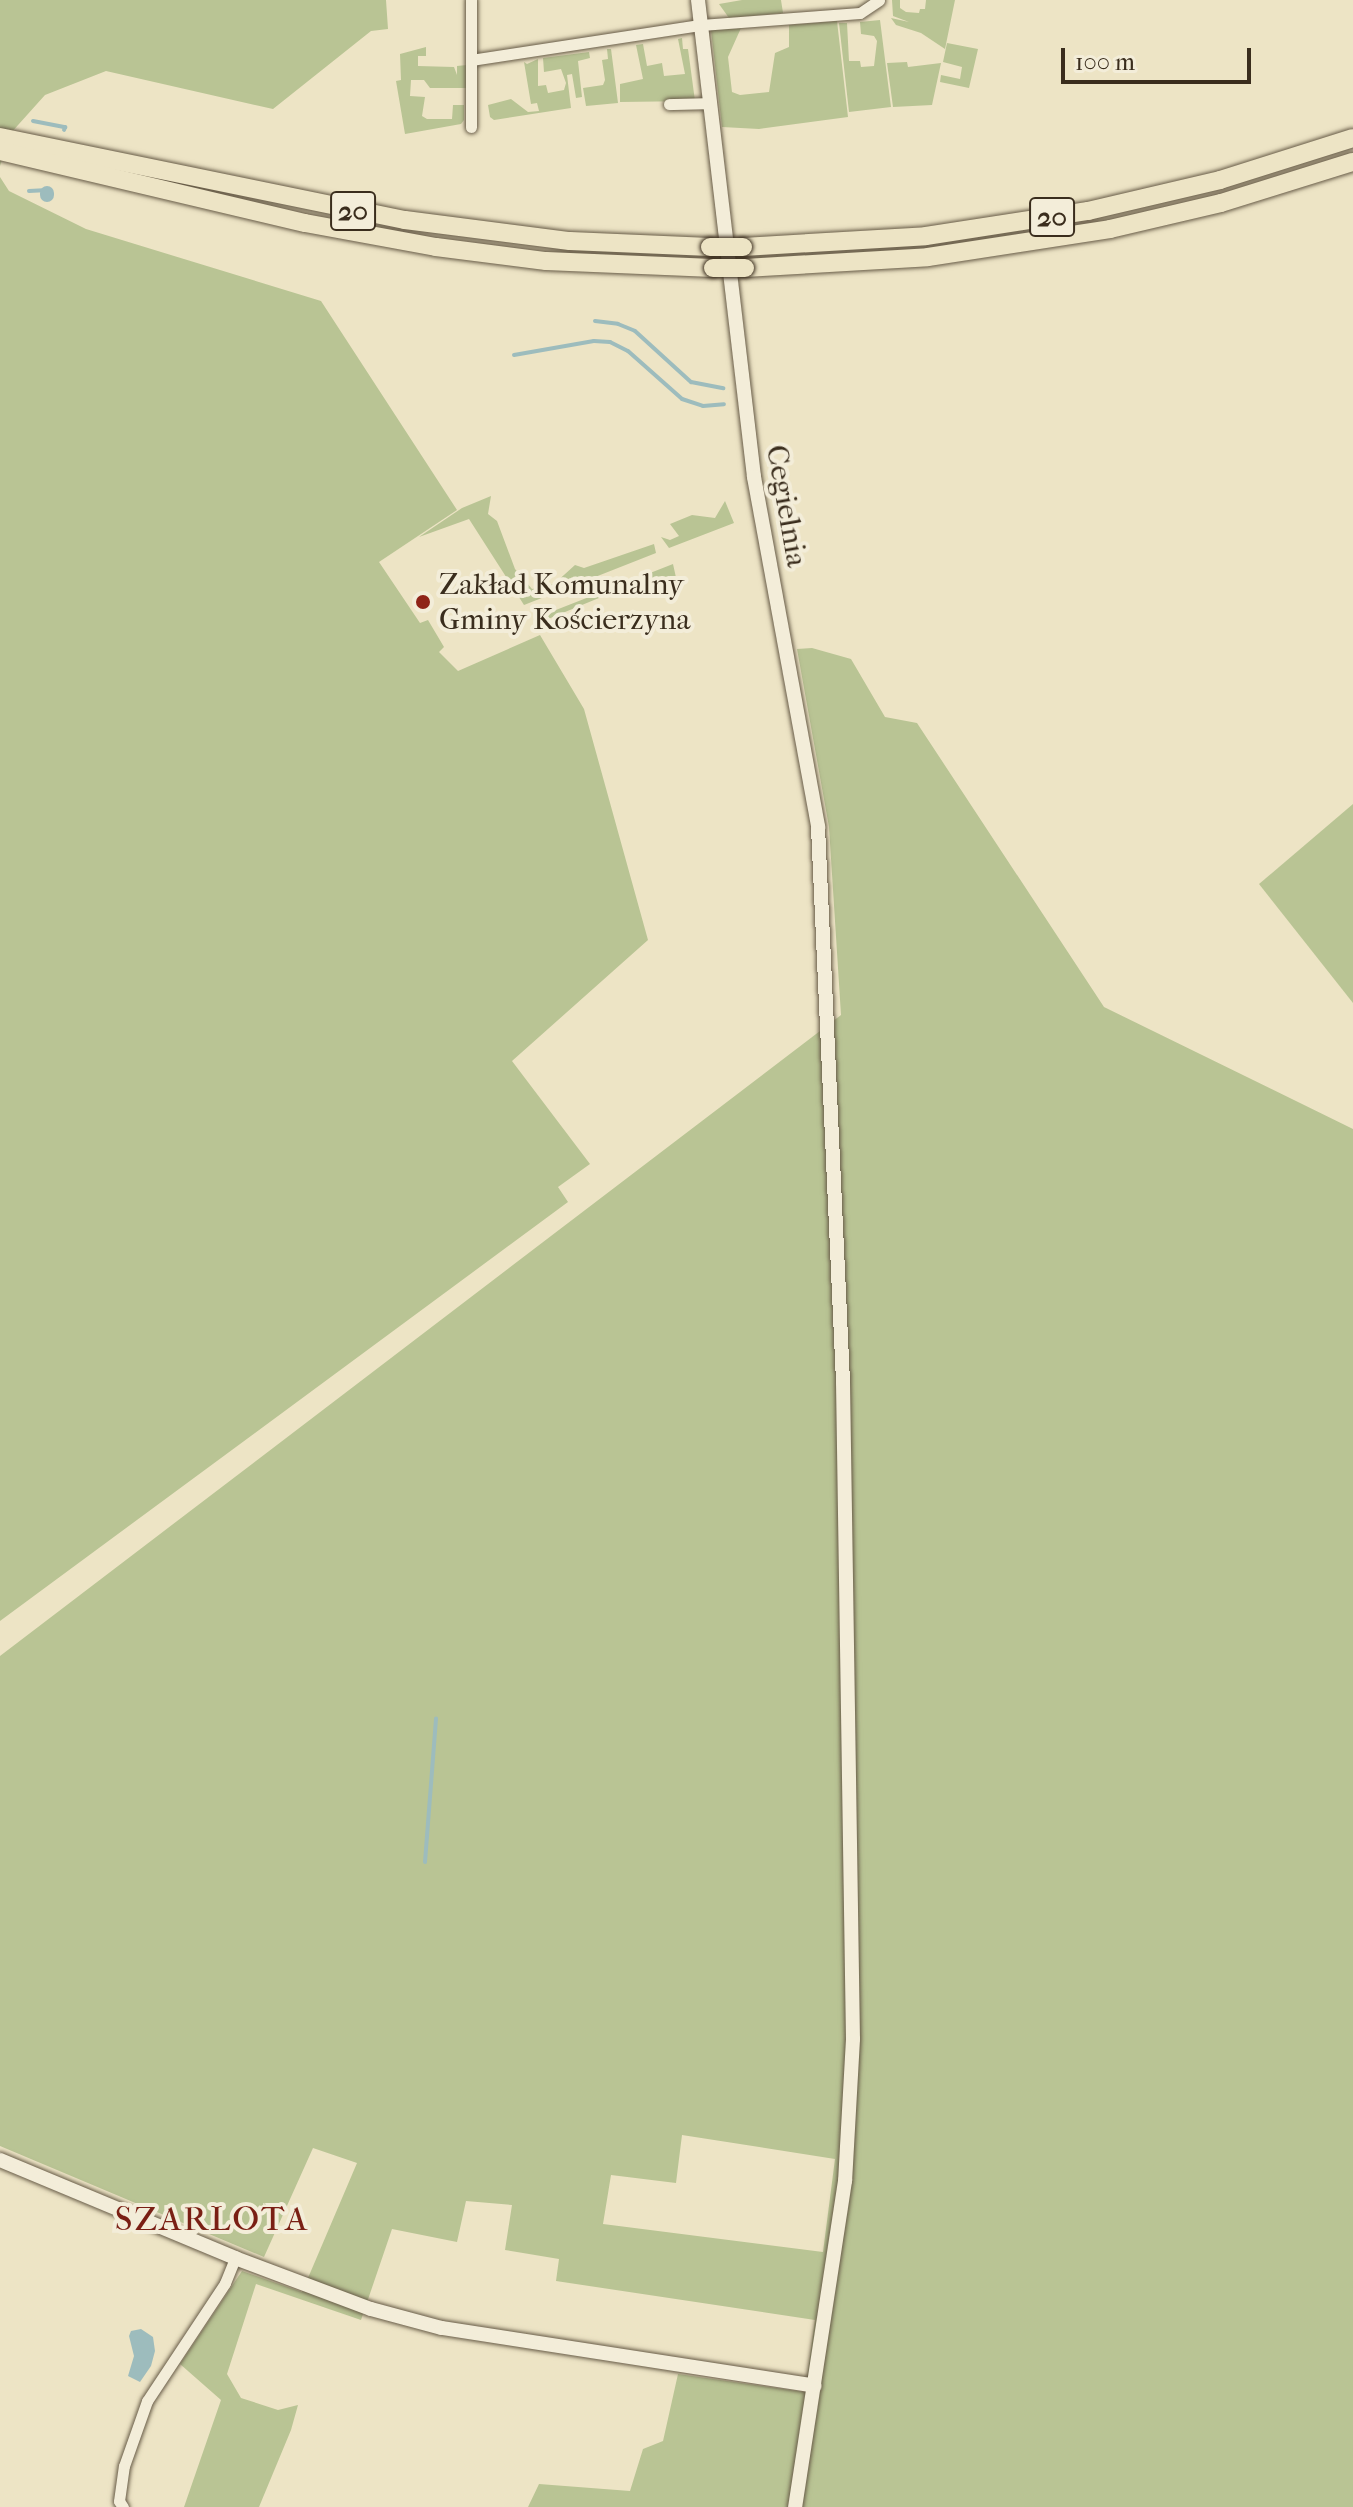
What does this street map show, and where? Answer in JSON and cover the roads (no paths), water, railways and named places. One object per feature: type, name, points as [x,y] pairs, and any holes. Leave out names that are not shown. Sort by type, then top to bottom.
[{"type":"main road","name":"20","points":[[0,137],[405,220],[570,241],[710,247],[901,238],[1088,211],[1208,184],[1353,138]]},
{"type":"main road","name":"20","points":[[0,151],[305,223],[436,247],[571,263],[713,268],[928,257],[1110,229],[1221,203],[1353,162]]},
{"type":"main road","points":[[0,161],[31,158]]},
{"type":"street","points":[[471,0],[471,127]]},
{"type":"street","name":"Cegielnia","points":[[698,0],[754,477],[818,827],[843,1382],[853,2039],[845,2181],[795,2507]]},
{"type":"street","points":[[471,60],[701,25],[860,13],[879,0]]},
{"type":"street","points":[[669,104],[709,103]]},
{"type":"street","points":[[0,2160],[235,2258],[371,2309],[442,2328],[815,2386]]},
{"type":"street","points":[[123,2507],[119,2501],[124,2466],[147,2401],[225,2283],[235,2258]]},
{"type":"water","points":[[141,2329],[153,2337],[155,2351],[151,2366],[140,2382],[128,2376],[134,2356],[129,2336],[131,2331]]},
{"type":"waterway","points":[[33,121],[65,127],[64,130]]},
{"type":"waterway","points":[[29,191],[48,190]]},
{"type":"waterway","points":[[595,321],[618,324],[635,331],[691,382],[723,388]]},
{"type":"waterway","points":[[514,355],[594,341],[610,342],[628,351],[682,399],[703,406],[724,404]]},
{"type":"waterway","points":[[425,1862],[436,1718]]},
{"type":"place","name":"Zakład Komunalny Gminy Kościerzyna","points":[[423,602]]},
{"type":"district","name":"SZARLOTA","points":[[212,2220]]}]
